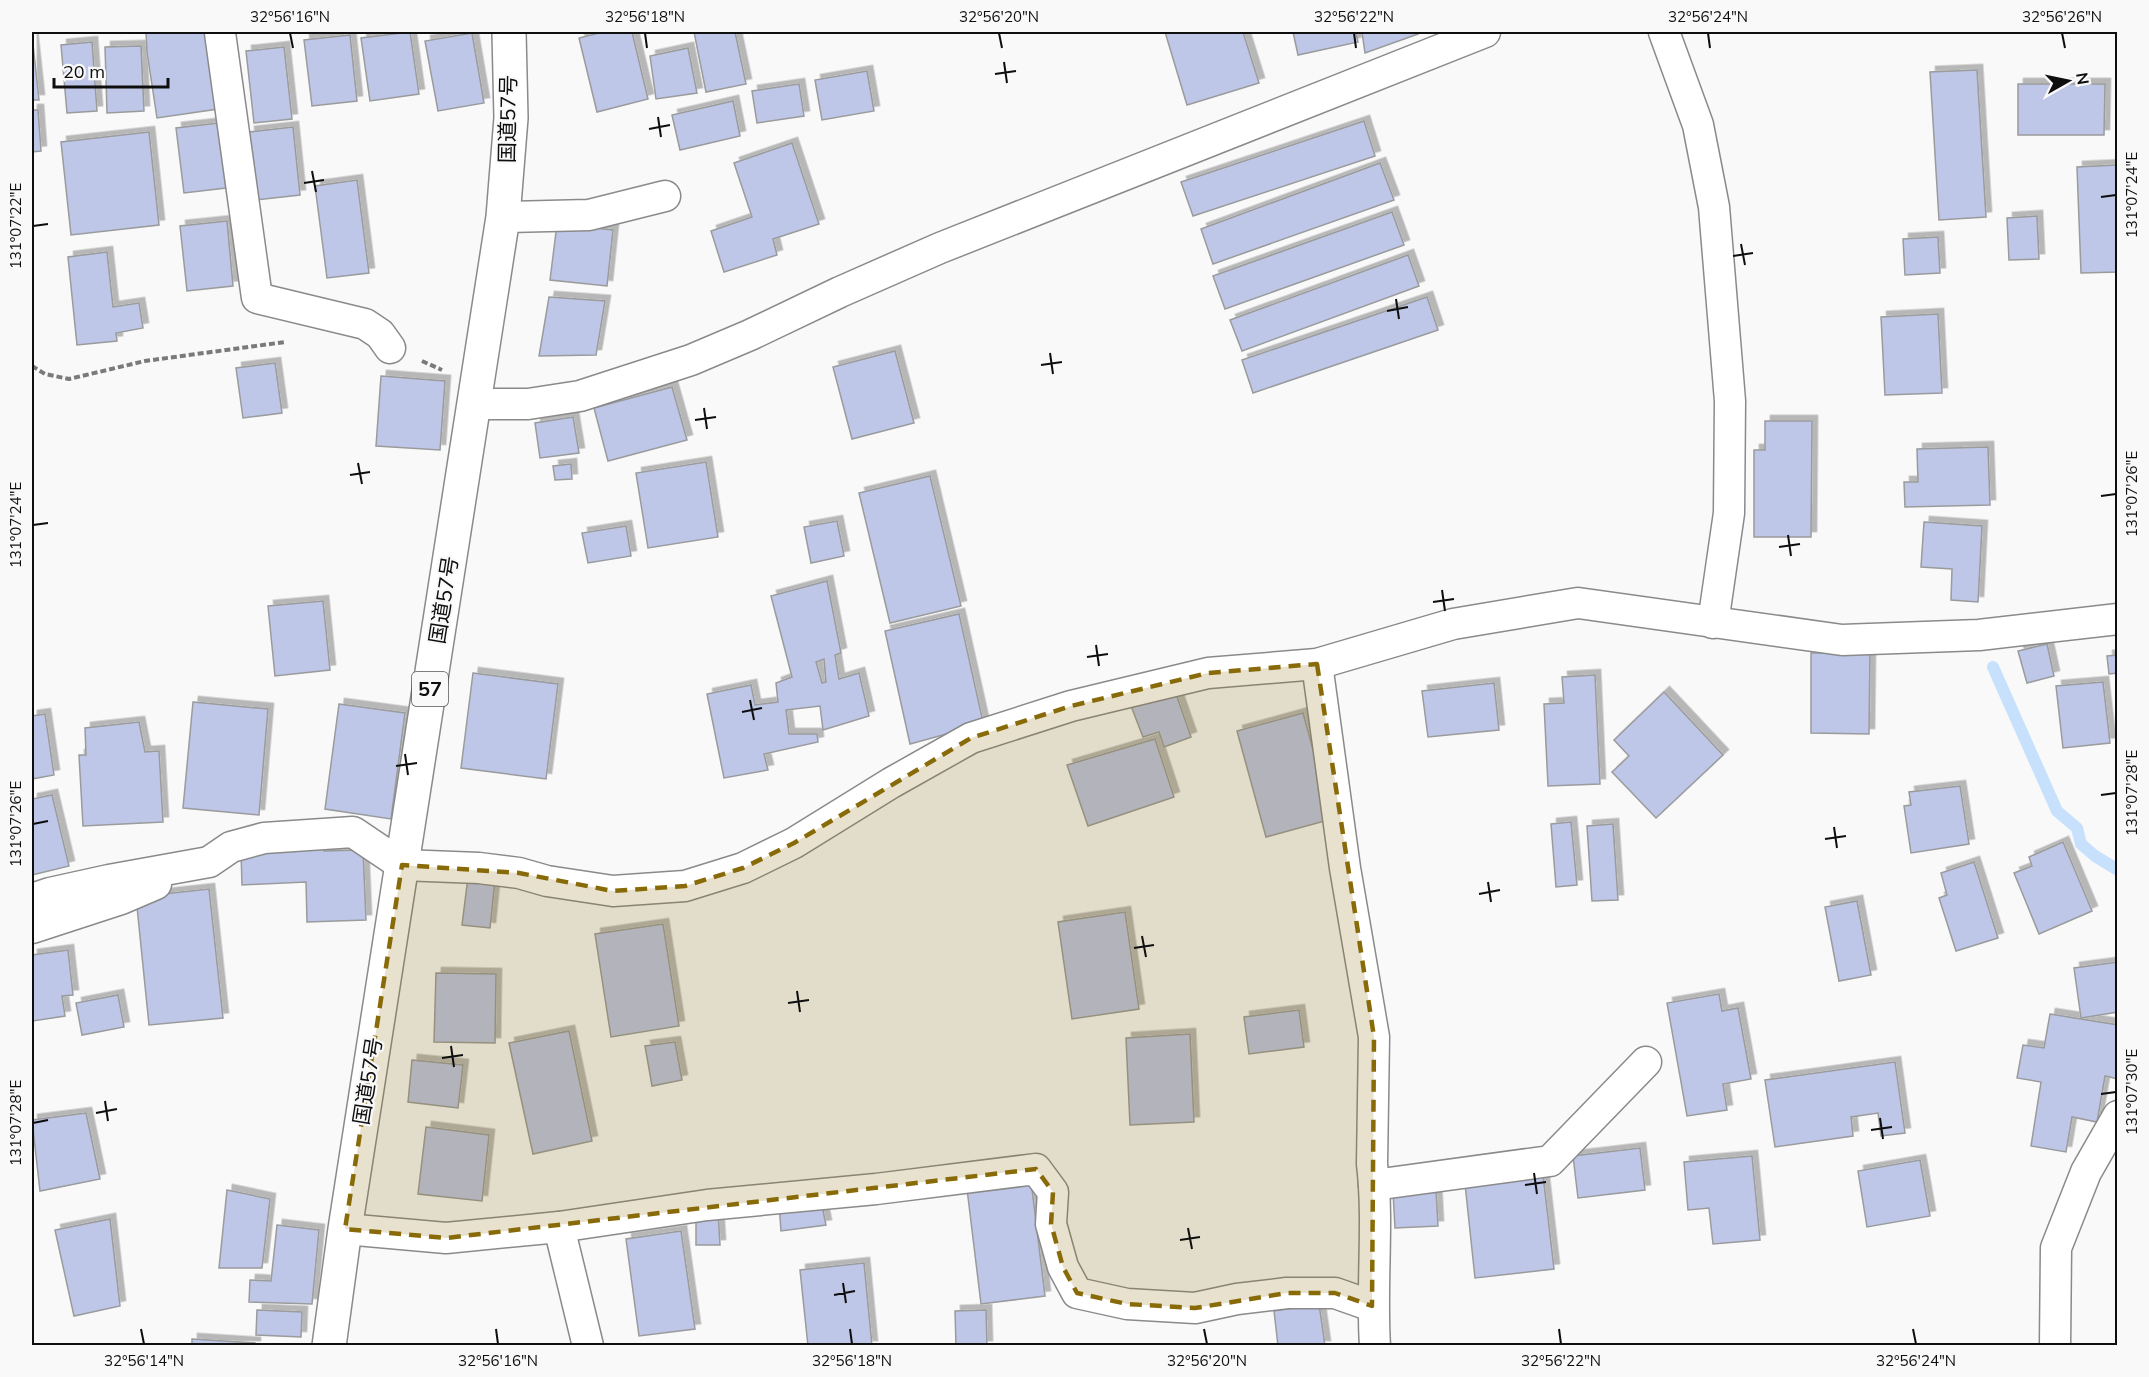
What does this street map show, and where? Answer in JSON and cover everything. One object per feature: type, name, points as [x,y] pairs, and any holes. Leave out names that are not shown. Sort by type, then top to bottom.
[{"type":"highway","name":"国道57号","points":[[329,1346],[345,1228],[503,217],[511,118],[509,32]]},
{"type":"street","points":[[228,32],[257,298],[365,324],[380,334],[390,348]]},
{"type":"street","points":[[474,404],[528,404],[580,396],[691,360],[940,248],[1485,32]]},
{"type":"street","points":[[1664,32],[1698,126],[1714,207],[1728,366],[1729,513],[1713,623]]},
{"type":"street","points":[[503,217],[588,215],[665,196]]},
{"type":"street","points":[[32,928],[121,899],[209,862],[231,847],[264,838],[353,832],[402,865],[519,873],[547,881],[613,891],[685,886],[743,868],[794,843],[891,783],[971,738],[1071,706],[1208,673],[1317,664],[1453,624],[1578,603],[1842,640],[1979,635],[2118,619]]},
{"type":"street","points":[[1317,664],[1345,868],[1374,1037],[1372,1306],[1375,1346]]},
{"type":"street","points":[[32,899],[109,880],[209,862]]},
{"type":"street","points":[[1374,1185],[1551,1161],[1646,1062]]},
{"type":"street","points":[[2055,1346],[2056,1248],[2085,1172],[2118,1116]]},
{"type":"street","points":[[345,1228],[446,1238],[559,1227],[707,1205],[876,1189],[1036,1168],[1053,1192],[1051,1224],[1063,1267],[1077,1293],[1127,1304],[1195,1308],[1237,1299],[1287,1293],[1335,1293],[1372,1306]]},
{"type":"street","points":[[559,1227],[588,1346]]},
{"type":"path","points":[[32,366],[45,375],[69,379],[145,361],[287,341]]},
{"type":"path","points":[[390,348],[459,377],[474,404]]},
{"type":"highlighted area","points":[[1317,664],[1374,1037],[1372,1306],[1335,1293],[1287,1293],[1195,1308],[1127,1304],[1077,1293],[1063,1267],[1051,1224],[1053,1192],[1036,1169],[446,1238],[345,1229],[402,865],[519,873],[613,891],[685,886],[743,868],[794,843],[971,738],[1071,706],[1208,673]]},
{"type":"building","points":[[146,32],[207,32],[218,109],[157,118]]},
{"type":"building","points":[[410,32],[419,94],[370,101],[361,38]]},
{"type":"building","points":[[603,32],[632,32],[648,99],[597,112],[579,38]]},
{"type":"building","points":[[694,32],[735,32],[746,84],[706,92]]},
{"type":"building","points":[[1165,32],[1243,32],[1259,83],[1187,105]]},
{"type":"building","points":[[1293,32],[1356,32],[1358,42],[1298,55]]},
{"type":"building","points":[[1362,32],[1417,32],[1418,34],[1365,53]]},
{"type":"building","points":[[472,33],[484,103],[438,111],[425,41]]},
{"type":"building","points":[[32,35],[39,100],[32,100]]},
{"type":"building","points":[[350,35],[357,101],[312,106],[304,40]]},
{"type":"building","points":[[92,42],[97,111],[67,113],[61,45]]},
{"type":"building","points":[[141,46],[144,111],[107,113],[105,47]]},
{"type":"building","points":[[284,47],[292,119],[254,123],[246,51]]},
{"type":"building","points":[[688,48],[697,93],[656,99],[650,56]]},
{"type":"building","points":[[1977,70],[1986,217],[1939,220],[1930,72]]},
{"type":"building","points":[[867,71],[874,111],[822,120],[815,80]]},
{"type":"building","points":[[799,84],[804,116],[757,123],[752,91]]},
{"type":"building","points":[[2018,84],[2105,84],[2104,135],[2018,135]]},
{"type":"building","points":[[733,101],[740,136],[680,150],[672,115]]},
{"type":"building","points":[[32,110],[38,110],[41,151],[32,152]]},
{"type":"building","points":[[1364,121],[1375,156],[1193,216],[1181,182]]},
{"type":"building","points":[[219,123],[226,188],[184,193],[176,128]]},
{"type":"building","points":[[293,127],[300,195],[256,200],[249,132]]},
{"type":"building","points":[[149,132],[159,225],[71,235],[61,142]]},
{"type":"building","points":[[792,143],[819,224],[773,239],[777,255],[724,272],[711,231],[752,217],[734,163]]},
{"type":"building","points":[[1380,163],[1394,200],[1213,264],[1201,229]]},
{"type":"building","points":[[2118,165],[2118,272],[2081,273],[2077,167]]},
{"type":"building","points":[[357,180],[369,273],[327,278],[315,186]]},
{"type":"building","points":[[1392,212],[1404,245],[1225,309],[1213,276]]},
{"type":"building","points":[[2037,216],[2039,259],[2009,260],[2007,218]]},
{"type":"building","points":[[227,221],[233,286],[187,291],[180,226]]},
{"type":"building","points":[[557,224],[613,230],[607,286],[550,280]]},
{"type":"building","points":[[1938,237],[1940,273],[1905,275],[1903,239]]},
{"type":"building","points":[[107,252],[113,307],[139,303],[143,328],[116,333],[117,341],[77,345],[68,257]]},
{"type":"building","points":[[1408,255],[1419,286],[1242,351],[1230,320]]},
{"type":"building","points":[[549,297],[605,301],[596,355],[539,356]]},
{"type":"building","points":[[1427,297],[1438,330],[1253,393],[1242,360]]},
{"type":"building","points":[[1938,314],[1942,393],[1885,395],[1881,317]]},
{"type":"building","points":[[895,351],[914,423],[852,439],[833,367]]},
{"type":"building","points":[[275,363],[282,413],[243,418],[236,368]]},
{"type":"building","points":[[381,376],[445,381],[440,450],[376,446]]},
{"type":"building","points":[[672,387],[687,440],[608,461],[594,408]]},
{"type":"building","points":[[573,417],[579,453],[540,458],[535,423]]},
{"type":"building","points":[[1765,421],[1812,421],[1811,537],[1754,537],[1754,450],[1765,450]]},
{"type":"building","points":[[1988,447],[1990,505],[1905,507],[1904,482],[1918,482],[1917,449]]},
{"type":"building","points":[[706,462],[718,537],[648,548],[636,473]]},
{"type":"building","points":[[571,464],[572,479],[555,480],[553,466]]},
{"type":"building","points":[[930,476],[961,606],[890,623],[859,493]]},
{"type":"building","points":[[837,521],[844,556],[811,563],[804,527]]},
{"type":"building","points":[[1924,522],[1982,526],[1978,602],[1951,600],[1952,569],[1921,567]]},
{"type":"building","points":[[626,526],[631,556],[588,563],[582,533]]},
{"type":"building","points":[[827,581],[841,653],[835,655],[839,679],[859,673],[869,716],[823,730],[820,706],[786,710],[789,734],[817,734],[818,742],[764,754],[768,770],[724,778],[707,694],[751,685],[755,705],[778,702],[776,683],[792,677],[771,596]],"holes":[[[824,659],[826,682],[822,683],[816,662]]]},
{"type":"building","points":[[323,601],[330,670],[275,676],[268,606]]},
{"type":"building","points":[[959,614],[983,722],[910,744],[885,631]]},
{"type":"building","points":[[2116,642],[2118,642],[2118,673],[2109,674],[2107,656],[2117,655]]},
{"type":"building","points":[[2047,644],[2054,676],[2027,683],[2018,651]]},
{"type":"building","points":[[1811,653],[1870,653],[1869,734],[1811,733]]},
{"type":"building","points":[[473,673],[558,684],[546,779],[461,768]]},
{"type":"building","points":[[1595,675],[1600,784],[1548,786],[1544,704],[1564,703],[1562,677]]},
{"type":"building","points":[[2103,682],[2110,743],[2063,748],[2056,686]]},
{"type":"building","points":[[1494,683],[1499,730],[1428,737],[1422,691]]},
{"type":"building","points":[[1174,688],[1191,737],[1164,747],[1159,732],[1143,737],[1131,706]]},
{"type":"building","points":[[1664,692],[1723,755],[1656,818],[1612,772],[1629,756],[1614,740]]},
{"type":"building","points":[[193,702],[268,709],[259,815],[183,808]]},
{"type":"building","points":[[339,704],[405,713],[391,819],[325,809]]},
{"type":"building","points":[[1303,713],[1332,819],[1266,837],[1237,731]]},
{"type":"building","points":[[45,714],[54,775],[32,779],[32,716]]},
{"type":"building","points":[[139,722],[145,752],[159,751],[163,822],[83,826],[79,755],[86,755],[85,728]]},
{"type":"building","points":[[1155,739],[1174,797],[1088,826],[1067,765]]},
{"type":"building","points":[[1960,786],[1969,844],[1911,853],[1904,806],[1911,805],[1909,792]]},
{"type":"building","points":[[52,795],[69,866],[32,875],[32,799]]},
{"type":"building","points":[[1571,822],[1577,885],[1556,887],[1551,824]]},
{"type":"building","points":[[1613,824],[1618,900],[1592,901],[1587,826]]},
{"type":"building","points":[[2063,842],[2092,911],[2039,934],[2014,873],[2032,866],[2029,857]]},
{"type":"building","points":[[324,849],[324,851],[363,850],[366,920],[307,922],[306,882],[242,885],[241,853]]},
{"type":"building","points":[[1974,862],[1998,938],[1956,951],[1939,898],[1947,895],[1941,873]]},
{"type":"building","points":[[468,877],[495,880],[490,928],[462,925]]},
{"type":"building","points":[[209,889],[223,1018],[149,1025],[136,897]]},
{"type":"building","points":[[1857,901],[1871,975],[1839,981],[1825,907]]},
{"type":"building","points":[[1125,912],[1139,1009],[1072,1019],[1058,922]]},
{"type":"building","points":[[663,924],[679,1026],[611,1037],[595,934]]},
{"type":"building","points":[[68,950],[73,995],[62,996],[65,1016],[33,1021],[32,955]]},
{"type":"building","points":[[2118,962],[2118,1012],[2081,1018],[2074,968]]},
{"type":"building","points":[[436,973],[496,974],[495,1043],[434,1042]]},
{"type":"building","points":[[1719,994],[1722,1011],[1738,1008],[1751,1079],[1723,1084],[1727,1110],[1687,1116],[1667,1003]]},
{"type":"building","points":[[118,995],[124,1027],[82,1035],[76,1003]]},
{"type":"building","points":[[1299,1010],[1304,1047],[1249,1054],[1244,1017]]},
{"type":"building","points":[[2050,1014],[2118,1025],[2118,1079],[2105,1076],[2097,1122],[2072,1117],[2066,1152],[2031,1146],[2041,1082],[2017,1078],[2023,1045],[2044,1048]]},
{"type":"building","points":[[569,1031],[592,1141],[533,1154],[509,1043]]},
{"type":"building","points":[[1190,1034],[1194,1122],[1130,1125],[1126,1038]]},
{"type":"building","points":[[675,1042],[682,1080],[652,1086],[645,1046]]},
{"type":"building","points":[[412,1060],[463,1065],[458,1108],[408,1102]]},
{"type":"building","points":[[1895,1062],[1905,1133],[1881,1136],[1878,1113],[1851,1117],[1853,1136],[1775,1147],[1765,1080]]},
{"type":"building","points":[[86,1113],[100,1179],[40,1191],[32,1120]]},
{"type":"building","points":[[426,1127],[489,1135],[482,1201],[418,1194]]},
{"type":"building","points":[[1640,1148],[1645,1190],[1578,1198],[1573,1156]]},
{"type":"building","points":[[1752,1156],[1760,1240],[1713,1244],[1709,1208],[1688,1210],[1684,1162]]},
{"type":"building","points":[[1920,1160],[1930,1216],[1867,1227],[1858,1171]]},
{"type":"building","points":[[1543,1175],[1554,1269],[1475,1278],[1465,1184]]},
{"type":"building","points":[[1031,1181],[1045,1296],[981,1304],[967,1189]]},
{"type":"building","points":[[227,1190],[270,1199],[262,1268],[219,1268]]},
{"type":"building","points":[[1436,1190],[1438,1226],[1395,1228],[1393,1192]]},
{"type":"building","points":[[821,1201],[826,1225],[781,1231],[779,1204]]},
{"type":"building","points":[[718,1212],[720,1245],[696,1245],[696,1213]]},
{"type":"building","points":[[110,1219],[120,1306],[74,1316],[55,1230]]},
{"type":"building","points":[[277,1225],[319,1230],[312,1304],[249,1302],[250,1280],[271,1281]]},
{"type":"building","points":[[681,1231],[695,1329],[639,1336],[626,1239]]},
{"type":"building","points":[[864,1263],[872,1346],[808,1346],[800,1270]]},
{"type":"building","points":[[1319,1304],[1325,1346],[1278,1346],[1274,1311]]},
{"type":"building","points":[[257,1310],[302,1312],[301,1337],[256,1335]]},
{"type":"building","points":[[986,1310],[987,1346],[956,1346],[955,1311]]},
{"type":"building","points":[[192,1339],[255,1343],[255,1346],[192,1346]]},
{"type":"waterway","points":[[1993,667],[2057,811],[2077,828],[2081,844],[2118,870]]}]
